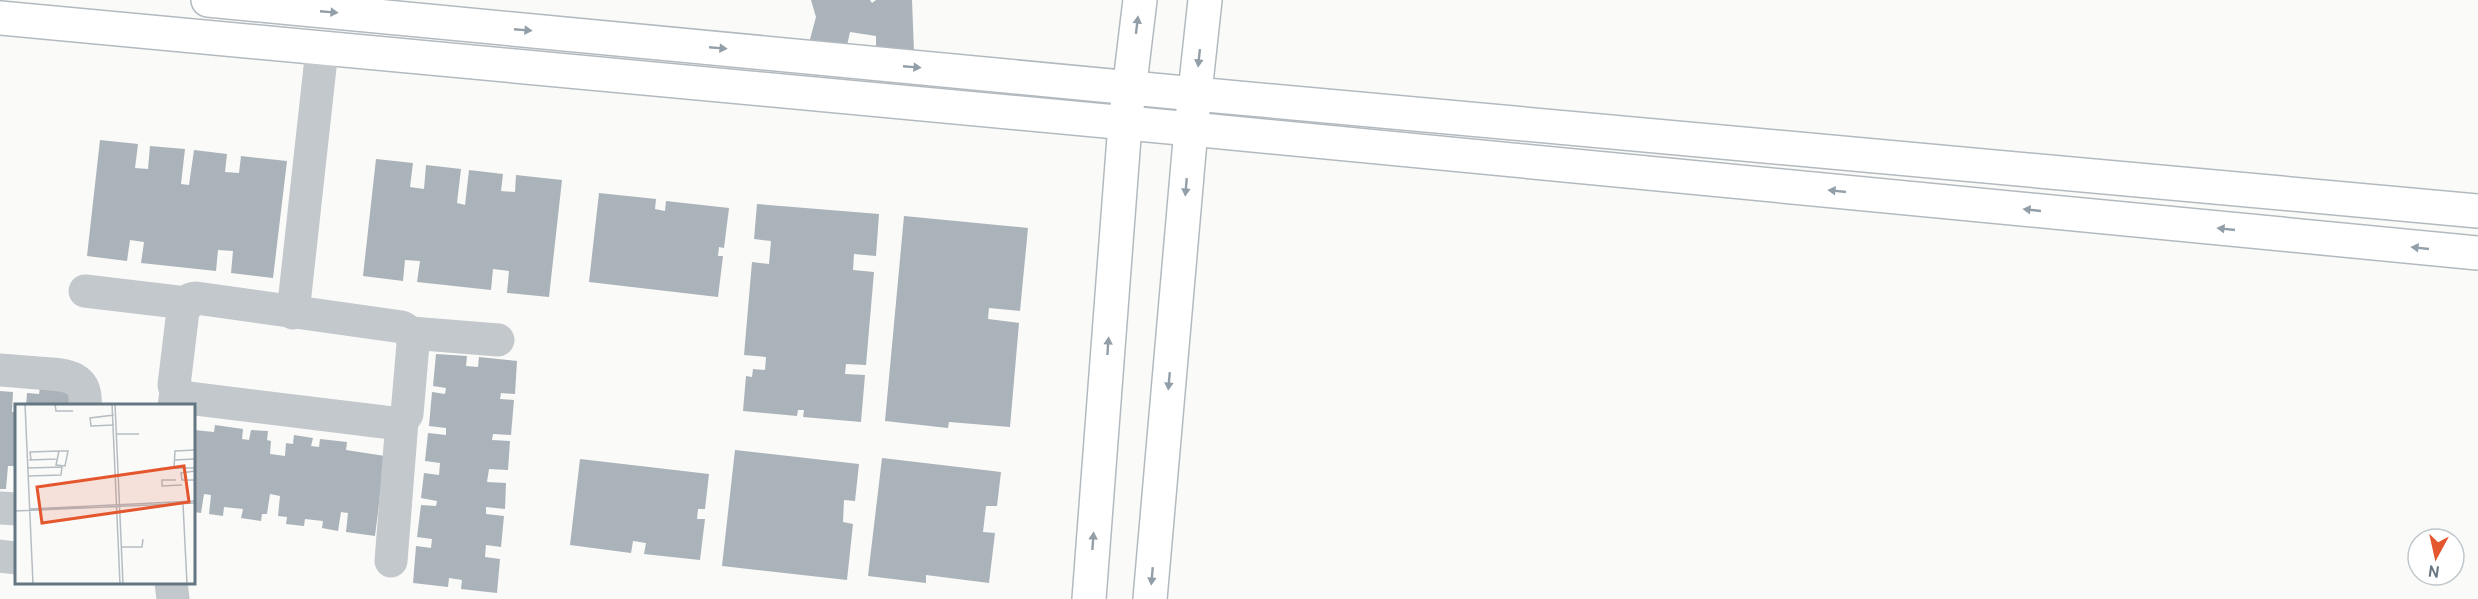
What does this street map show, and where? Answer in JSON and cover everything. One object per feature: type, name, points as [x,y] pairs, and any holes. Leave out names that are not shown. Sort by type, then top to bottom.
[{"type":"street","points":[[208,0],[1195,94],[2478,211]]},
{"type":"street","points":[[1089,599],[1125,124],[1140,0]]},
{"type":"street","points":[[1149,599],[1191,129],[1205,0]]},
{"type":"street","points":[[0,18],[1191,129],[2478,253]]},
{"type":"street","points":[[293,313],[321,49]]},
{"type":"street","points":[[85,291],[186,303],[196,298],[402,327],[411,333],[498,340]]},
{"type":"street","points":[[186,303],[174,386],[175,399],[188,398],[392,423],[402,421]]},
{"type":"street","points":[[391,561],[402,421],[407,414],[413,344],[411,333]]},
{"type":"street","points":[[0,370],[69,375],[80,384],[86,397],[85,404]]},
{"type":"street","points":[[0,508],[15,509]]},
{"type":"street","points":[[0,556],[15,558]]},
{"type":"street","points":[[171,584],[173,599]]},
{"type":"building","points":[[811,0],[870,0],[872,3],[876,0],[912,0],[914,52],[876,48],[876,36],[850,32],[846,50],[809,43],[816,17]]},
{"type":"building","points":[[100,140],[138,144],[135,168],[148,169],[150,146],[185,149],[181,184],[189,185],[194,150],[227,154],[225,172],[239,173],[241,156],[287,161],[273,278],[231,273],[233,251],[218,250],[216,271],[141,263],[144,242],[130,240],[127,261],[87,256]]},
{"type":"building","points":[[376,159],[413,163],[410,187],[424,189],[426,165],[461,169],[457,203],[465,205],[469,170],[503,174],[501,191],[515,192],[516,175],[562,180],[549,297],[507,293],[509,271],[493,269],[491,290],[417,282],[420,261],[405,260],[403,281],[363,276]]},
{"type":"building","points":[[599,193],[656,199],[655,209],[665,211],[666,201],[729,208],[724,248],[719,247],[718,256],[723,256],[718,297],[589,282]]},
{"type":"building","points":[[757,204],[879,214],[876,256],[854,254],[853,270],[874,272],[866,365],[846,364],[845,374],[865,375],[861,422],[803,417],[804,410],[798,410],[797,416],[743,411],[746,376],[752,377],[753,369],[765,370],[766,357],[744,355],[752,262],[769,264],[771,241],[754,239]]},
{"type":"building","points":[[904,216],[1028,228],[1020,311],[989,308],[988,319],[1019,323],[1010,427],[949,422],[948,428],[885,421]]},
{"type":"building","points":[[436,354],[467,356],[466,366],[478,367],[479,357],[517,361],[515,394],[501,393],[500,399],[514,400],[511,435],[493,434],[492,440],[510,441],[508,470],[489,469],[487,482],[506,483],[505,509],[486,507],[486,514],[504,516],[501,547],[486,545],[485,557],[500,559],[497,593],[461,589],[462,580],[449,578],[448,587],[413,583],[416,546],[431,548],[432,539],[417,537],[421,505],[436,506],[437,501],[421,498],[424,473],[439,475],[440,463],[425,461],[428,433],[446,435],[446,428],[429,426],[432,392],[445,394],[446,388],[433,386]]},
{"type":"building","points":[[40,387],[78,390],[76,404],[26,404],[27,393],[39,394]]},
{"type":"building","points":[[0,391],[13,392],[15,466],[8,466],[6,489],[0,489]]},
{"type":"building","points":[[215,425],[243,429],[242,439],[249,440],[251,430],[268,431],[267,440],[271,441],[270,454],[285,456],[286,443],[293,444],[294,435],[313,438],[311,446],[319,447],[320,439],[347,442],[346,450],[385,456],[375,536],[346,532],[348,513],[341,512],[338,531],[322,528],[323,521],[305,519],[304,526],[286,524],[287,517],[278,516],[280,496],[270,494],[267,514],[262,514],[261,521],[241,518],[243,509],[224,507],[223,516],[209,514],[211,495],[204,494],[201,513],[195,512],[195,430],[214,432]]},
{"type":"building","points":[[735,450],[859,464],[855,501],[844,500],[843,522],[853,524],[847,580],[722,566]]},
{"type":"building","points":[[882,458],[1001,472],[997,506],[986,506],[983,532],[995,533],[989,583],[926,575],[926,583],[868,576]]},
{"type":"building","points":[[580,459],[709,474],[705,509],[698,509],[697,519],[705,519],[700,560],[644,554],[646,543],[633,541],[631,553],[570,545]]}]
